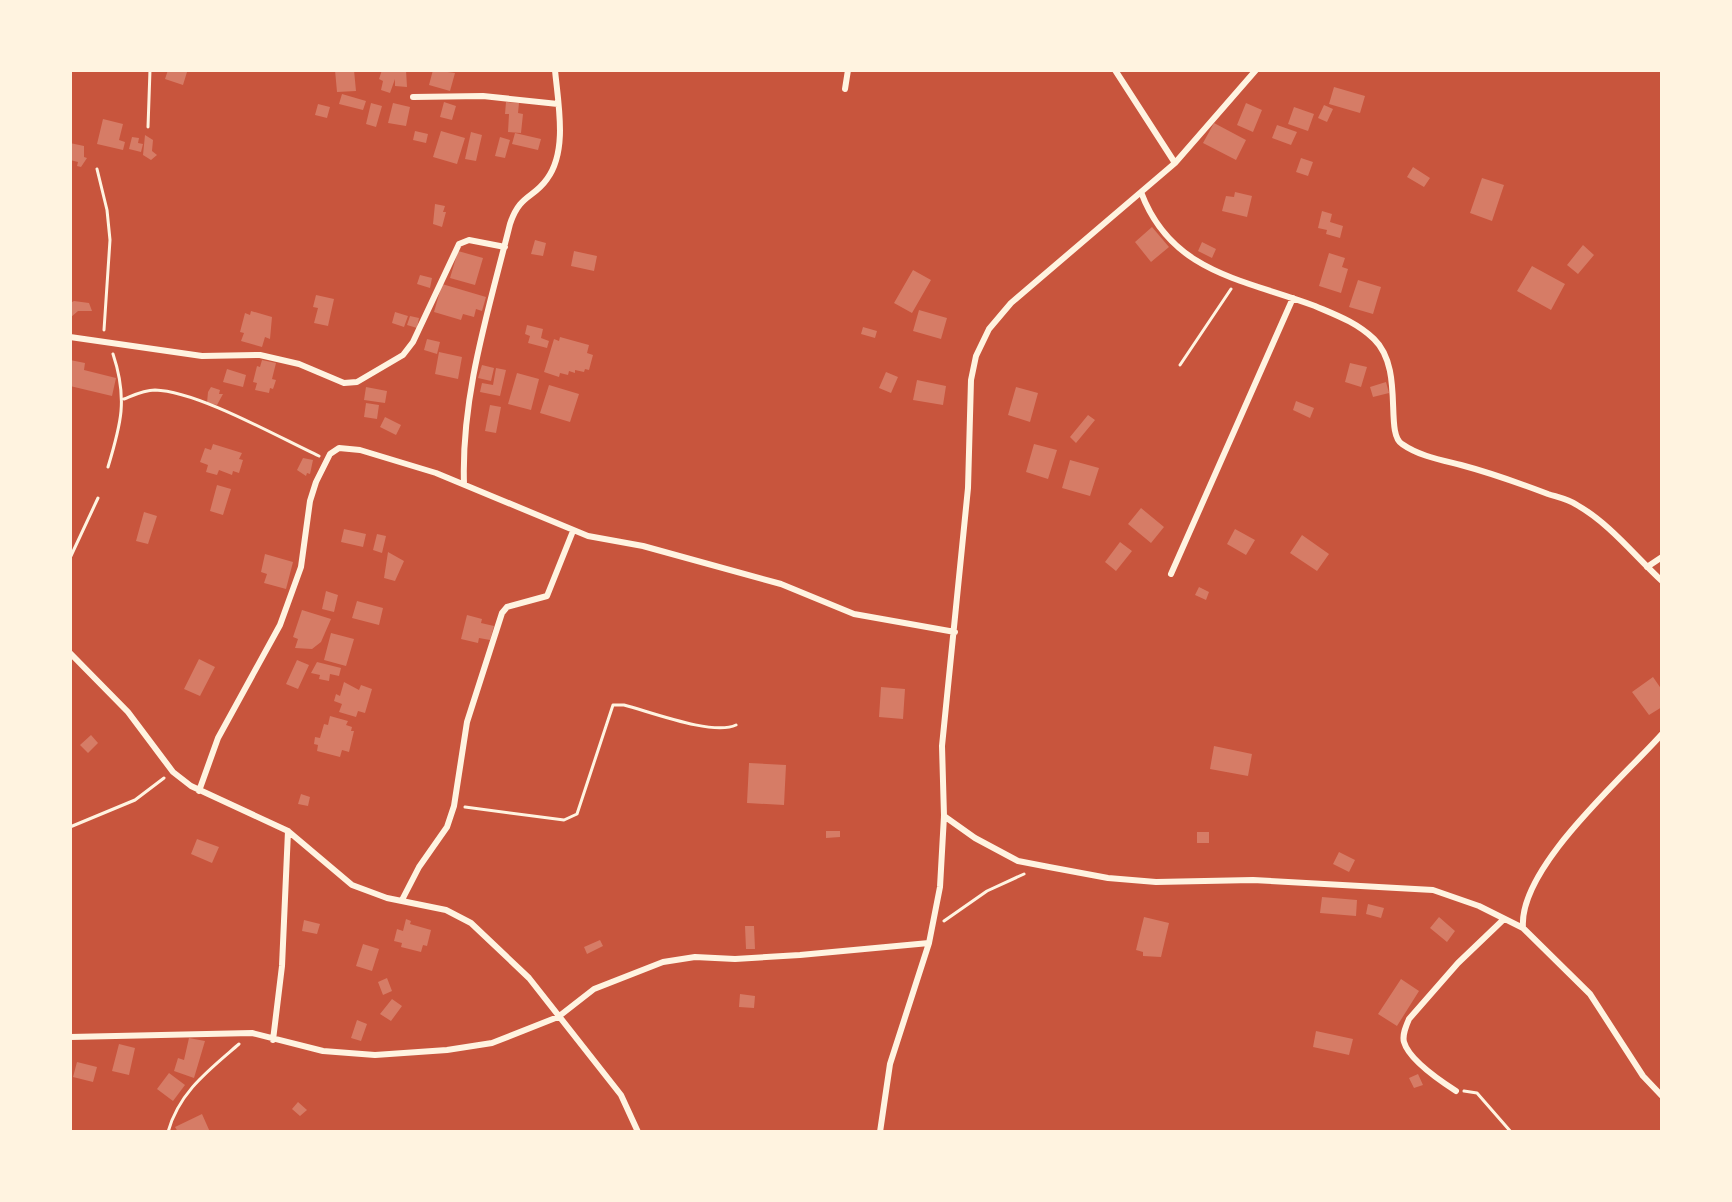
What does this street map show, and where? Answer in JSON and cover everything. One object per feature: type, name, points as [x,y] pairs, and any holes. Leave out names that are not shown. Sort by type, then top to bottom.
[{"type":"street","points":[[465,484],[465,435],[474,366],[514,213],[520,202],[546,181],[558,156],[558,104],[555,70]]},
{"type":"street","points":[[846,89],[848,70]]},
{"type":"street","points":[[1115,70],[1175,163]]},
{"type":"street","points":[[880,1131],[890,1064],[933,928],[940,887],[944,816],[942,746],[968,488],[971,380],[976,356],[989,329],[1011,303],[1175,163],[1256,70]]},
{"type":"street","points":[[413,97],[483,96],[558,104]]},
{"type":"street","points":[[1141,192],[1152,220],[1170,243],[1211,270],[1349,320],[1375,340],[1390,366],[1394,383],[1394,434],[1398,442],[1425,455],[1508,478],[1576,504],[1596,518],[1662,581]]},
{"type":"street","points":[[70,337],[202,356],[260,355],[299,364],[344,383],[357,382],[403,355],[413,342],[459,244],[469,240],[505,248]]},
{"type":"street","points":[[1171,574],[1293,298]]},
{"type":"street","points":[[199,791],[218,738],[280,625],[301,567],[310,501],[326,460],[339,448],[360,450],[465,484],[573,531],[643,546],[781,584],[855,614],[955,632]]},
{"type":"street","points":[[402,900],[419,867],[447,827],[454,806],[467,722],[502,613],[507,608],[547,596],[573,531]]},
{"type":"street","points":[[1647,567],[1662,558]]},
{"type":"street","points":[[70,653],[128,712],[173,772],[199,791],[288,831],[352,885],[379,895],[446,910],[471,923],[530,978],[558,1017],[621,1095],[638,1131]]},
{"type":"street","points":[[1523,928],[1522,915],[1527,898],[1566,836],[1662,734]]},
{"type":"street","points":[[944,816],[975,838],[1018,861],[1108,878],[1156,882],[1253,880],[1433,890],[1460,898],[1523,928],[1590,993],[1643,1076],[1662,1096]]},
{"type":"street","points":[[273,1040],[282,966],[288,831]]},
{"type":"street","points":[[1456,1091],[1439,1081],[1410,1051],[1404,1041],[1405,1029],[1409,1019],[1458,963],[1504,919]]},
{"type":"street","points":[[70,1036],[252,1034],[323,1051],[375,1055],[447,1050],[492,1043],[558,1017],[594,989],[663,962],[695,957],[735,959],[800,955],[928,943]]},
{"type":"path","points":[[148,127],[150,70]]},
{"type":"path","points":[[97,169],[107,210],[110,240],[106,341],[119,371],[124,399],[121,425],[108,467]]},
{"type":"path","points":[[1180,365],[1236,280]]},
{"type":"path","points":[[124,399],[155,390],[179,394],[211,405],[326,460]]},
{"type":"path","points":[[70,558],[98,498]]},
{"type":"path","points":[[454,806],[564,820],[578,814],[613,705],[633,707],[707,729],[728,729],[736,725]]},
{"type":"path","points":[[70,827],[135,800],[173,772]]},
{"type":"path","points":[[933,928],[987,891],[1027,873]]},
{"type":"path","points":[[168,1131],[177,1106],[198,1079],[252,1034]]},
{"type":"path","points":[[1456,1091],[1477,1093],[1511,1131]]},
{"type":"building","points":[[168,70],[187,72],[183,85],[165,79]]},
{"type":"building","points":[[335,70],[354,70],[356,91],[337,92]]},
{"type":"building","points":[[382,70],[406,70],[407,87],[395,86],[395,79],[390,93],[381,90],[383,81],[379,79]]},
{"type":"building","points":[[433,70],[455,73],[450,91],[429,85]]},
{"type":"building","points":[[1334,87],[1365,96],[1360,113],[1329,104]]},
{"type":"building","points":[[342,94],[366,101],[363,110],[339,104]]},
{"type":"building","points":[[444,102],[456,106],[452,120],[440,117]]},
{"type":"building","points":[[506,102],[519,103],[518,113],[523,114],[521,133],[508,132],[509,114],[505,114]]},
{"type":"building","points":[[371,103],[382,106],[376,127],[366,124]]},
{"type":"building","points":[[393,103],[410,107],[406,126],[388,123]]},
{"type":"building","points":[[1246,103],[1262,110],[1253,132],[1237,125]]},
{"type":"building","points":[[318,104],[330,107],[327,118],[315,115]]},
{"type":"building","points":[[1324,105],[1333,109],[1327,122],[1318,118]]},
{"type":"building","points":[[1294,107],[1314,114],[1308,131],[1288,124]]},
{"type":"building","points":[[103,119],[123,124],[119,140],[125,142],[123,150],[97,144]]},
{"type":"building","points":[[1214,123],[1246,140],[1236,160],[1203,143]]},
{"type":"building","points":[[1277,125],[1297,132],[1291,145],[1272,138]]},
{"type":"building","points":[[415,131],[428,134],[426,143],[413,140]]},
{"type":"building","points":[[441,131],[465,138],[457,164],[433,157]]},
{"type":"building","points":[[471,132],[482,135],[476,161],[465,159]]},
{"type":"building","points":[[515,133],[541,139],[538,150],[512,144]]},
{"type":"building","points":[[145,135],[153,140],[152,151],[157,155],[151,160],[143,155]]},
{"type":"building","points":[[132,137],[139,138],[138,143],[143,144],[141,152],[129,149]]},
{"type":"building","points":[[500,137],[510,140],[505,158],[495,156]]},
{"type":"building","points":[[70,143],[84,146],[84,157],[87,158],[81,167],[77,166],[78,162],[70,160]]},
{"type":"building","points":[[1301,158],[1313,162],[1308,176],[1296,172]]},
{"type":"building","points":[[1413,167],[1430,178],[1424,187],[1407,177]]},
{"type":"building","points":[[1482,178],[1504,185],[1492,221],[1470,213]]},
{"type":"building","points":[[1235,192],[1252,196],[1247,217],[1222,211],[1226,196],[1234,197]]},
{"type":"building","points":[[435,204],[445,206],[443,212],[446,212],[442,227],[433,224]]},
{"type":"building","points":[[1322,211],[1332,214],[1330,222],[1343,226],[1340,238],[1326,234],[1327,230],[1318,228]]},
{"type":"building","points":[[1152,227],[1169,247],[1151,262],[1135,242]]},
{"type":"building","points":[[535,240],[546,243],[543,256],[531,254]]},
{"type":"building","points":[[1202,242],[1216,249],[1212,258],[1198,251]]},
{"type":"building","points":[[1583,245],[1594,255],[1578,274],[1567,265]]},
{"type":"building","points":[[458,251],[483,258],[475,285],[450,278]]},
{"type":"building","points":[[574,251],[597,256],[594,271],[571,266]]},
{"type":"building","points":[[1329,253],[1345,258],[1342,267],[1348,269],[1341,293],[1319,286]]},
{"type":"building","points":[[1532,266],[1565,284],[1551,310],[1517,291]]},
{"type":"building","points":[[913,270],[931,280],[912,313],[894,303]]},
{"type":"building","points":[[420,275],[432,278],[430,288],[417,284]]},
{"type":"building","points":[[1358,280],[1381,287],[1373,314],[1349,307]]},
{"type":"building","points":[[442,284],[486,297],[482,311],[476,309],[474,317],[463,314],[461,320],[434,312]]},
{"type":"building","points":[[316,295],[334,299],[328,326],[314,323],[318,308],[313,307]]},
{"type":"building","points":[[74,301],[89,303],[92,311],[78,311],[70,318],[70,303]]},
{"type":"building","points":[[919,310],[947,318],[941,339],[913,331]]},
{"type":"building","points":[[251,311],[272,317],[270,339],[265,337],[262,347],[241,341],[244,333],[240,332],[245,313],[250,315]]},
{"type":"building","points":[[395,312],[408,316],[404,327],[392,323]]},
{"type":"building","points":[[410,316],[419,318],[417,328],[407,325]]},
{"type":"building","points":[[527,325],[543,329],[541,338],[549,341],[547,348],[528,343],[530,336],[525,334]]},
{"type":"building","points":[[863,327],[877,331],[875,338],[861,334]]},
{"type":"building","points":[[560,337],[589,345],[587,353],[593,355],[589,370],[585,369],[584,372],[575,370],[575,373],[569,371],[568,375],[560,373],[559,377],[544,372],[554,339],[559,341]]},
{"type":"building","points":[[427,339],[440,342],[437,354],[424,350]]},
{"type":"building","points":[[439,352],[462,357],[458,379],[435,374]]},
{"type":"building","points":[[70,360],[85,363],[84,370],[116,378],[112,396],[70,386]]},
{"type":"building","points":[[262,360],[276,363],[272,379],[276,380],[269,393],[255,390],[257,383],[253,382],[257,366],[260,367]]},
{"type":"building","points":[[1350,363],[1367,367],[1361,387],[1345,382]]},
{"type":"building","points":[[482,365],[494,368],[491,381],[478,378]]},
{"type":"building","points":[[496,368],[506,370],[500,396],[480,392],[482,383],[493,385]]},
{"type":"building","points":[[227,369],[246,375],[243,387],[223,382]]},
{"type":"building","points":[[886,372],[898,377],[891,393],[879,388]]},
{"type":"building","points":[[517,373],[539,379],[531,410],[508,404]]},
{"type":"building","points":[[917,380],[946,386],[943,405],[913,400]]},
{"type":"building","points":[[1386,382],[1389,393],[1373,397],[1370,387]]},
{"type":"building","points":[[549,385],[579,394],[570,422],[540,413]]},
{"type":"building","points":[[211,387],[220,390],[219,394],[223,394],[217,405],[207,403]]},
{"type":"building","points":[[366,387],[387,391],[385,403],[364,400]]},
{"type":"building","points":[[1016,387],[1038,393],[1030,422],[1008,415]]},
{"type":"building","points":[[1296,401],[1314,408],[1310,418],[1293,410]]},
{"type":"building","points":[[366,403],[379,405],[377,419],[364,417]]},
{"type":"building","points":[[490,405],[501,407],[496,433],[485,431]]},
{"type":"building","points":[[1088,415],[1095,420],[1076,443],[1070,437]]},
{"type":"building","points":[[385,417],[401,425],[396,435],[380,427]]},
{"type":"building","points":[[213,444],[242,453],[239,459],[243,460],[239,473],[233,471],[232,475],[219,470],[217,475],[206,472],[208,465],[200,462],[205,448],[211,450]]},
{"type":"building","points":[[1034,444],[1057,450],[1048,479],[1026,472]]},
{"type":"building","points":[[303,458],[313,460],[310,474],[307,473],[306,476],[297,470]]},
{"type":"building","points":[[1070,460],[1099,468],[1090,496],[1062,488]]},
{"type":"building","points":[[217,485],[231,489],[223,515],[210,511]]},
{"type":"building","points":[[1141,508],[1164,527],[1151,543],[1128,524]]},
{"type":"building","points":[[144,512],[157,516],[148,544],[136,541]]},
{"type":"building","points":[[344,529],[366,534],[363,547],[341,542]]},
{"type":"building","points":[[1235,529],[1255,540],[1246,555],[1227,544]]},
{"type":"building","points":[[377,534],[386,536],[382,553],[373,550]]},
{"type":"building","points":[[1302,535],[1329,554],[1317,571],[1290,553]]},
{"type":"building","points":[[1120,542],[1132,551],[1116,571],[1105,562]]},
{"type":"building","points":[[388,552],[404,561],[395,581],[384,578]]},
{"type":"building","points":[[265,554],[293,562],[286,589],[264,583],[267,574],[261,572]]},
{"type":"building","points":[[1199,587],[1209,592],[1206,600],[1195,595]]},
{"type":"building","points":[[326,591],[338,595],[334,612],[322,609]]},
{"type":"building","points":[[357,601],[383,608],[379,625],[352,618]]},
{"type":"building","points":[[302,610],[331,619],[321,642],[312,649],[295,648],[298,639],[293,637]]},
{"type":"building","points":[[467,615],[482,619],[481,623],[494,626],[490,640],[479,638],[478,643],[461,639]]},
{"type":"building","points":[[331,633],[354,639],[346,666],[324,660]]},
{"type":"building","points":[[199,659],[215,667],[200,696],[184,689]]},
{"type":"building","points":[[297,660],[309,665],[298,689],[286,684]]},
{"type":"building","points":[[317,662],[341,668],[339,676],[330,674],[329,681],[319,679],[320,675],[311,673]]},
{"type":"building","points":[[1653,677],[1662,690],[1662,707],[1649,715],[1632,692]]},
{"type":"building","points":[[344,682],[359,690],[361,685],[372,689],[365,713],[358,711],[356,717],[339,712],[342,704],[334,701],[336,694],[340,696]]},
{"type":"building","points":[[881,687],[905,689],[903,719],[879,717]]},
{"type":"building","points":[[330,716],[348,721],[346,725],[352,727],[351,731],[354,731],[349,752],[342,750],[340,757],[317,751],[318,745],[314,744],[315,737],[320,738],[324,724],[328,725]]},
{"type":"building","points":[[91,735],[98,743],[88,753],[80,745]]},
{"type":"building","points":[[1214,746],[1252,754],[1248,776],[1210,769]]},
{"type":"building","points":[[749,763],[786,765],[784,805],[747,803]]},
{"type":"building","points":[[301,794],[310,797],[308,806],[298,804]]},
{"type":"building","points":[[826,831],[840,831],[840,837],[826,838]]},
{"type":"building","points":[[1197,832],[1209,832],[1209,843],[1197,843]]},
{"type":"building","points":[[197,839],[219,847],[212,863],[191,854]]},
{"type":"building","points":[[1339,852],[1355,860],[1349,872],[1333,864]]},
{"type":"building","points":[[1322,897],[1357,900],[1356,916],[1320,913]]},
{"type":"building","points":[[1368,904],[1384,908],[1381,918],[1366,914]]},
{"type":"building","points":[[1144,917],[1169,923],[1161,957],[1143,956],[1143,952],[1136,950]]},
{"type":"building","points":[[1439,917],[1455,931],[1447,942],[1430,928]]},
{"type":"building","points":[[406,919],[411,921],[410,924],[431,930],[427,946],[423,945],[421,952],[401,947],[402,943],[394,941],[397,929],[403,931]]},
{"type":"building","points":[[304,920],[320,924],[317,934],[302,931]]},
{"type":"building","points":[[745,926],[754,926],[755,949],[746,949]]},
{"type":"building","points":[[600,940],[603,946],[587,954],[584,947]]},
{"type":"building","points":[[363,944],[379,949],[372,971],[356,966]]},
{"type":"building","points":[[387,978],[392,991],[383,995],[378,982]]},
{"type":"building","points":[[1401,979],[1419,991],[1397,1026],[1378,1014]]},
{"type":"building","points":[[740,994],[755,996],[754,1008],[739,1007]]},
{"type":"building","points":[[392,999],[402,1006],[391,1021],[380,1014]]},
{"type":"building","points":[[357,1020],[367,1024],[361,1041],[351,1038]]},
{"type":"building","points":[[1316,1031],[1353,1039],[1349,1055],[1313,1047]]},
{"type":"building","points":[[189,1038],[205,1041],[194,1078],[174,1071],[178,1058],[184,1060]]},
{"type":"building","points":[[119,1044],[135,1048],[129,1075],[112,1071]]},
{"type":"building","points":[[77,1062],[97,1067],[93,1082],[73,1077]]},
{"type":"building","points":[[169,1073],[185,1085],[173,1101],[157,1089]]},
{"type":"building","points":[[1418,1074],[1423,1085],[1414,1088],[1409,1078]]},
{"type":"building","points":[[298,1102],[307,1110],[300,1116],[292,1109]]},
{"type":"building","points":[[202,1114],[210,1132],[178,1132],[175,1127]]}]
